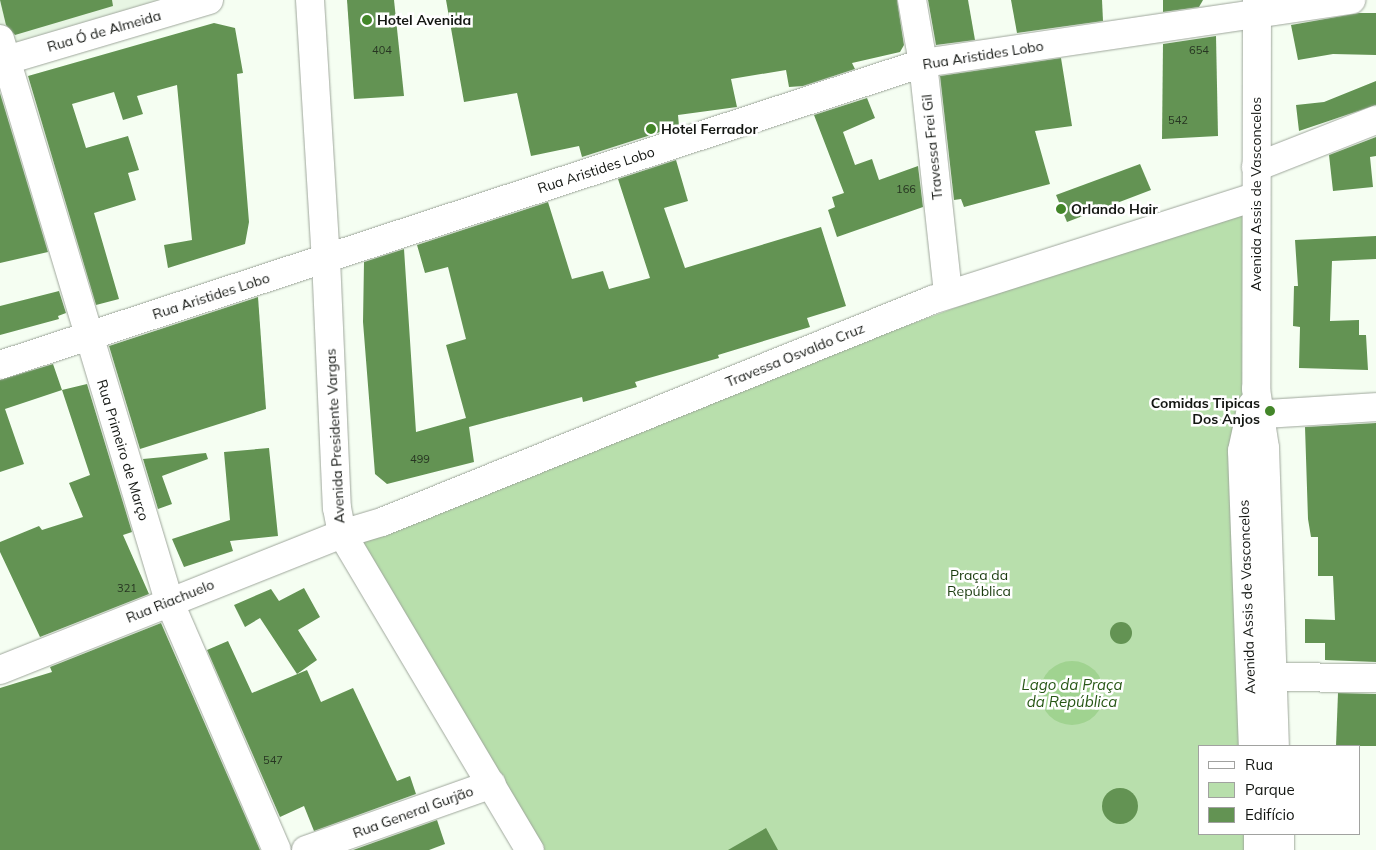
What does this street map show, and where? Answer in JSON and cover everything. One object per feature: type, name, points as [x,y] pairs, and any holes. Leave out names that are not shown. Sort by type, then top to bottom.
[{"type":"street","name":"Rua Ó de Almeida","points":[[2,54],[209,0]]},
{"type":"street","name":"Avenida Presidente Vargas","points":[[310,0],[326,259],[337,508],[342,534],[530,850]]},
{"type":"street","name":"Travessa Frei Gil","points":[[912,0],[923,63],[948,294]]},
{"type":"street","name":"Rua Aristides Lobo","points":[[0,365],[87,334],[326,259],[923,63],[1257,6],[1351,0]]},
{"type":"street","name":"Avenida Assis de Vasconcelos","points":[[1257,6],[1255,406],[1265,448],[1275,745]]},
{"type":"street","name":"Rua Primeiro de Março","points":[[2,54],[169,601],[277,850]]},
{"type":"street","points":[[1256,167],[1376,120]]},
{"type":"street","name":"Travessa Osvaldo Cruz","points":[[342,534],[382,522],[948,294],[1255,197]]},
{"type":"street","name":"Avenida Assis de Vasconcelos","points":[[1253,745],[1242,451],[1255,406]]},
{"type":"street","points":[[1255,406],[1376,407]]},
{"type":"street","name":"Rua Riachuelo","points":[[0,670],[169,601],[342,534]]},
{"type":"street","points":[[1272,677],[1376,678]]},
{"type":"street","name":"Rua General Gurjão","points":[[306,850],[492,784]]},
{"type":"street","points":[[1258,835],[1258,850]]},
{"type":"street","points":[[1280,835],[1280,850]]},
{"type":"shaded area","points":[[0,0],[209,0],[0,62]]},
{"type":"green space","name":"Praça da República","points":[[1255,197],[1253,745],[1198,745],[1198,835],[1258,835],[1258,850],[530,850],[342,534]]},
{"type":"water","name":"Lago da Praça da República","points":[[1066,661],[1078,661],[1095,670],[1102,681],[1104,693],[1102,705],[1095,716],[1078,725],[1066,725],[1054,720],[1045,711],[1040,699],[1040,687],[1045,675],[1054,666]]},
{"type":"building","points":[[0,0],[112,0],[113,6],[15,35],[6,25]]},
{"type":"building","points":[[347,0],[394,0],[404,96],[354,99]]},
{"type":"building","points":[[446,0],[897,0],[904,45],[900,52],[852,63],[855,69],[803,86],[789,87],[786,70],[731,79],[737,107],[678,115],[679,126],[582,157],[579,146],[531,156],[517,93],[464,102]]},
{"type":"building","points":[[928,0],[968,0],[975,40],[936,45]]},
{"type":"building","points":[[1011,0],[1102,0],[1103,21],[1017,33]]},
{"type":"building","points":[[1163,0],[1203,0],[1199,7],[1163,12]]},
{"type":"building","points":[[1359,13],[1376,13],[1376,55],[1333,54],[1298,60],[1291,25]]},
{"type":"building","points":[[214,23],[235,28],[243,73],[237,74],[249,222],[245,244],[168,268],[164,245],[192,240],[177,85],[137,96],[143,114],[123,120],[114,92],[72,104],[86,148],[128,136],[139,170],[128,173],[136,200],[94,213],[119,299],[96,305],[28,76]]},
{"type":"building","points":[[1216,36],[1218,136],[1162,139],[1163,44]]},
{"type":"building","points":[[1061,58],[1072,126],[1035,131],[1050,184],[964,207],[961,199],[954,200],[940,76]]},
{"type":"building","points":[[1376,81],[1376,105],[1299,131],[1296,105],[1324,102]]},
{"type":"building","points":[[0,93],[48,252],[0,263]]},
{"type":"building","points":[[867,98],[875,118],[843,132],[855,165],[872,159],[879,180],[918,166],[923,207],[837,237],[828,210],[835,207],[832,197],[844,193],[814,115]]},
{"type":"building","points":[[1376,137],[1376,156],[1370,157],[1373,187],[1333,191],[1329,155]]},
{"type":"building","points":[[676,160],[688,201],[664,208],[685,268],[821,227],[846,306],[807,318],[810,327],[718,355],[719,358],[635,382],[637,387],[583,402],[582,397],[469,427],[474,462],[387,484],[375,474],[363,322],[364,262],[404,249],[416,432],[466,418],[446,345],[466,339],[448,267],[425,273],[417,245],[548,202],[572,279],[603,271],[609,289],[650,278],[618,179]]},
{"type":"building","points":[[1140,164],[1151,190],[1067,222],[1056,195]]},
{"type":"building","points":[[1376,236],[1376,259],[1332,261],[1330,321],[1359,320],[1359,335],[1366,335],[1368,370],[1299,368],[1300,327],[1293,326],[1294,286],[1298,286],[1295,240]]},
{"type":"building","points":[[59,291],[66,313],[58,316],[59,319],[0,335],[0,306]]},
{"type":"building","points":[[258,297],[266,409],[140,449],[109,346]]},
{"type":"building","points":[[53,364],[62,390],[5,409],[24,464],[0,472],[0,380]]},
{"type":"building","points":[[87,384],[132,532],[123,535],[149,594],[40,637],[0,552],[0,542],[39,526],[42,530],[83,517],[69,483],[90,475],[62,390]]},
{"type":"building","points":[[1376,423],[1376,662],[1325,660],[1325,643],[1305,643],[1305,619],[1335,620],[1333,576],[1318,576],[1318,537],[1311,537],[1308,519],[1305,427]]},
{"type":"building","points":[[269,448],[278,536],[230,541],[233,551],[184,567],[172,539],[230,520],[224,452]]},
{"type":"building","points":[[206,453],[208,459],[162,476],[172,504],[158,509],[143,459]]},
{"type":"building","points":[[304,588],[320,617],[298,630],[317,660],[297,674],[260,618],[245,627],[234,605],[271,589],[279,601]]},
{"type":"building","points":[[1121,622],[1129,625],[1132,633],[1129,641],[1121,644],[1113,641],[1110,633],[1113,625]]},
{"type":"building","points":[[161,623],[260,850],[0,850],[0,688],[52,672],[50,667]]},
{"type":"building","points":[[228,641],[252,693],[307,670],[321,702],[353,688],[397,781],[410,776],[416,794],[314,831],[304,806],[280,817],[207,650]]},
{"type":"building","points":[[1338,693],[1376,694],[1376,746],[1336,745]]},
{"type":"building","points":[[1120,788],[1127,789],[1133,793],[1137,799],[1137,813],[1133,819],[1127,823],[1120,824],[1113,823],[1107,819],[1103,813],[1102,806],[1103,799],[1107,793],[1113,789]]},
{"type":"building","points":[[437,820],[445,844],[429,850],[353,850]]},
{"type":"building","points":[[766,828],[778,850],[728,850]]},
{"type":"place","name":"Hotel Avenida","points":[[367,20]]},
{"type":"place","name":"Hotel Ferrador","points":[[651,129]]},
{"type":"place","name":"Orlando Hair","points":[[1061,209]]},
{"type":"place","name":"Comidas Tipicas Dos Anjos","points":[[1270,411]]}]
